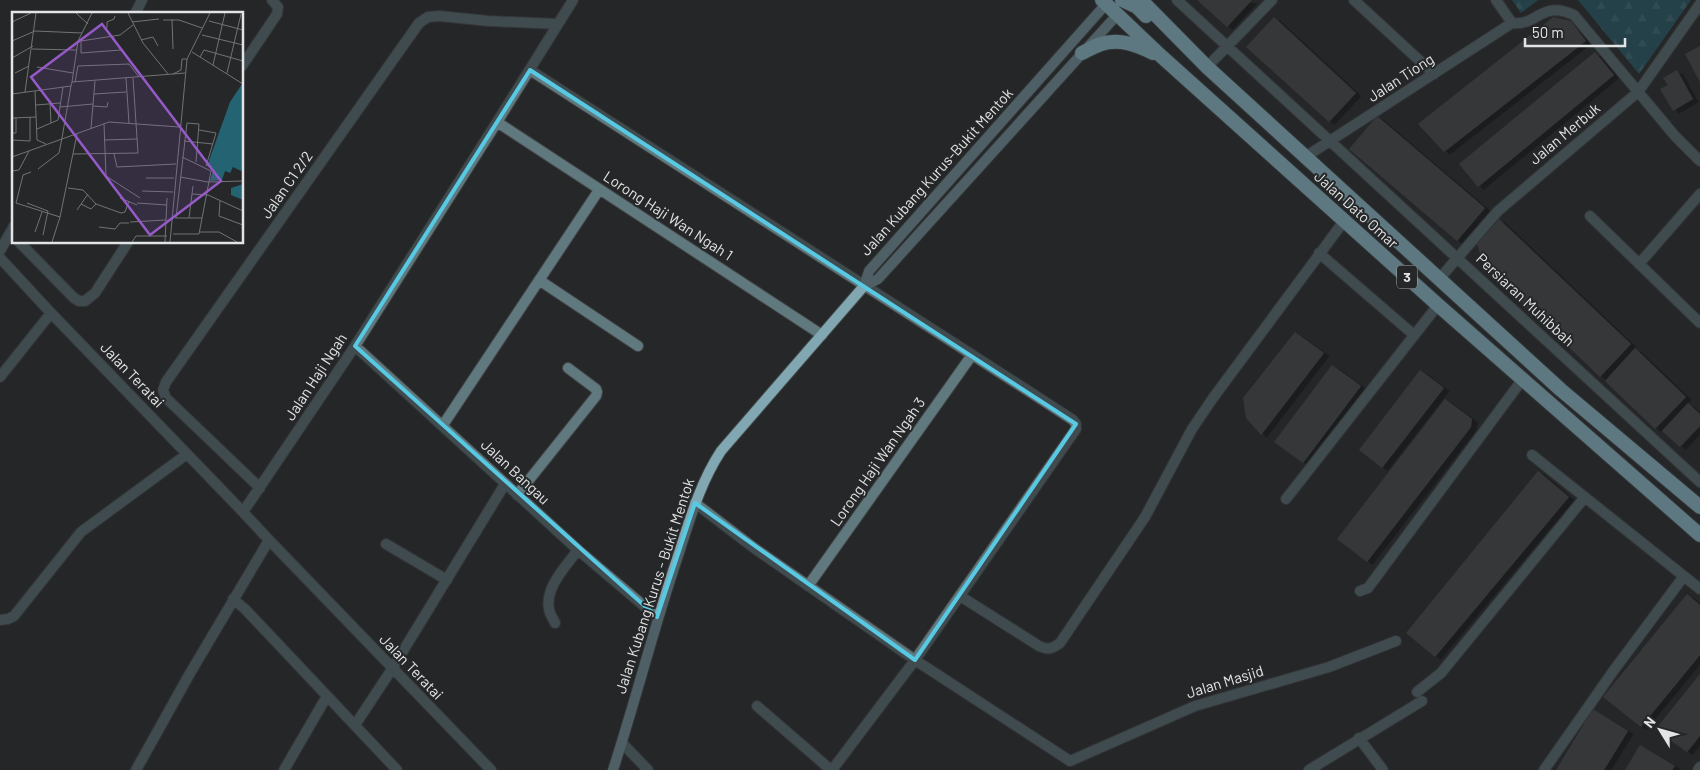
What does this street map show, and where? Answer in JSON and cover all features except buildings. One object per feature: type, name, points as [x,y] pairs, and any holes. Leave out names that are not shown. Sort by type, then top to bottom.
[{"type":"highway","name":"Jalan Dato Omar","points":[[1141,0],[1207,67],[1561,390],[1700,507]]},
{"type":"highway","points":[[1118,15],[1114,1],[1136,6],[1176,43],[1207,67]]},
{"type":"highway","name":"Jalan Dato Omar","points":[[1118,15],[1438,306],[1700,535]]},
{"type":"highway","points":[[1082,53],[1102,44],[1124,42],[1139,46],[1161,56]]},
{"type":"main road","name":"Jalan Kubang Kurus-Bukit Mentok","points":[[864,286],[868,271],[1114,1]]},
{"type":"main road","name":"Jalan Kubang Kurus-Bukit Mentok","points":[[864,286],[878,280],[1118,15]]},
{"type":"main road","name":"Jalan Kubang Kurus - Bukit Mentok","points":[[613,770],[657,618],[695,503],[711,466],[721,451],[777,385],[864,286]]},
{"type":"street","points":[[135,12],[142,0]]},
{"type":"street","points":[[244,63],[277,14],[278,7],[272,0]]},
{"type":"street","name":"Jalan Haji Ngah","points":[[243,512],[355,346],[573,0]]},
{"type":"street","name":"Persiaran Muhibbah","points":[[1177,0],[1700,482]]},
{"type":"street","points":[[1207,67],[1272,0]]},
{"type":"street","points":[[1354,0],[1434,74]]},
{"type":"street","points":[[1496,0],[1512,23]]},
{"type":"street","name":"Jalan Merbuk","points":[[1440,278],[1498,211],[1638,92],[1700,4]]},
{"type":"street","name":"Jalan Tiong","points":[[1305,157],[1512,23],[1520,24],[1549,5],[1563,6],[1574,14],[1675,136],[1700,161]]},
{"type":"street","name":"Jalan C1 2/2","points":[[260,488],[166,398],[163,390],[166,382],[419,24],[428,17],[439,16],[489,21],[558,24]]},
{"type":"street","points":[[530,70],[1073,420],[1076,424],[1076,429],[915,660],[831,770],[757,706]]},
{"type":"street","name":"Lorong Haji Wan Ngah 1","points":[[497,122],[822,335]]},
{"type":"street","points":[[443,425],[599,190]]},
{"type":"street","points":[[1639,264],[1700,194]]},
{"type":"street","points":[[1590,216],[1700,323]]},
{"type":"street","points":[[960,596],[1039,646],[1046,649],[1053,648],[1060,643],[1145,516],[1165,483],[1192,429],[1344,221]]},
{"type":"street","points":[[0,250],[12,232]]},
{"type":"street","points":[[21,244],[74,298],[79,301],[85,301],[95,293],[127,244]]},
{"type":"street","points":[[1319,253],[1414,336]]},
{"type":"street","name":"Jalan Teratai","points":[[0,258],[243,512]]},
{"type":"street","points":[[539,280],[638,346]]},
{"type":"street","points":[[1286,499],[1438,306]]},
{"type":"street","points":[[0,377],[51,313]]},
{"type":"street","name":"Jalan Bangau","points":[[355,346],[578,550],[657,618]]},
{"type":"street","name":"Lorong Haji Wan Ngah 3","points":[[808,586],[972,355]]},
{"type":"street","points":[[517,495],[596,396],[596,389],[568,368]]},
{"type":"street","points":[[1360,591],[1368,588],[1499,414],[1522,380]]},
{"type":"street","points":[[0,620],[14,616],[81,532],[187,454]]},
{"type":"street","points":[[1532,455],[1700,589]]},
{"type":"street","points":[[355,725],[392,669],[505,484]]},
{"type":"street","points":[[1309,770],[1420,696],[1441,673],[1585,496]]},
{"type":"street","points":[[695,503],[808,586],[915,660]]},
{"type":"street","points":[[136,770],[269,540],[243,512]]},
{"type":"street","name":"Jalan Teratai","points":[[269,540],[490,770]]},
{"type":"street","points":[[386,544],[447,580]]},
{"type":"street","points":[[555,623],[549,612],[549,596],[556,580],[578,550]]},
{"type":"street","points":[[1544,770],[1614,670],[1684,576]]},
{"type":"street","points":[[234,599],[397,770]]},
{"type":"street","name":"Jalan Masjid","points":[[915,660],[1070,760],[1081,757],[1195,706],[1328,667],[1396,641]]},
{"type":"street","points":[[284,770],[327,696]]},
{"type":"street","points":[[1359,738],[1383,770]]},
{"type":"street","points":[[622,743],[648,770]]},
{"type":"street","points":[[1698,770],[1700,766]]},
{"type":"highlighted area","points":[[530,70],[1076,424],[915,660],[695,503],[657,617],[355,346]]},
{"type":"green space","points":[[1512,0],[1538,0],[1521,13]]},
{"type":"green space","points":[[1578,0],[1691,0],[1639,74]]}]
